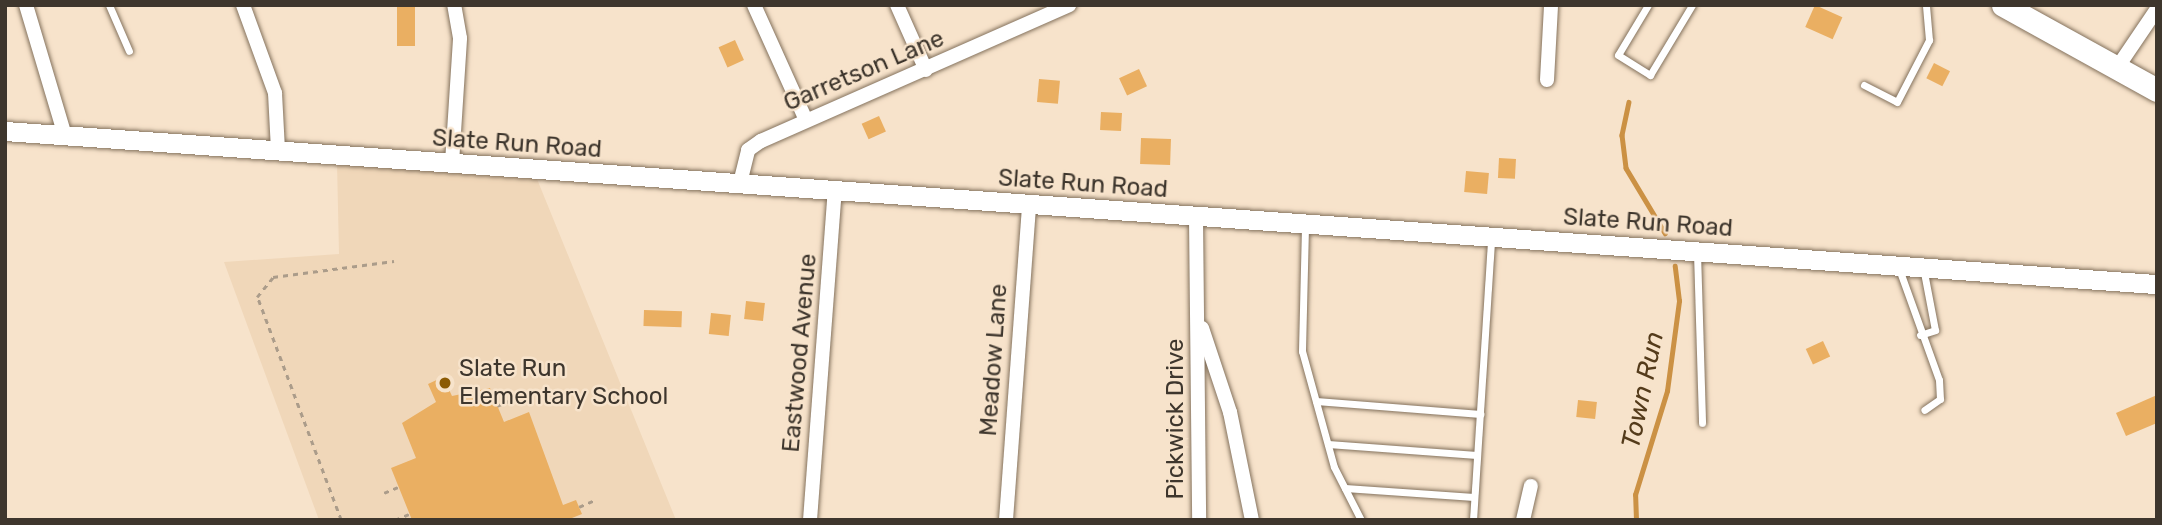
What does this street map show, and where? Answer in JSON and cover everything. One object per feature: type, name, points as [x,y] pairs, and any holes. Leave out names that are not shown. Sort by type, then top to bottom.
[{"type":"main road","points":[[2003,5],[2157,90]]},
{"type":"street","points":[[26,5],[65,136]]},
{"type":"street","points":[[243,5],[275,93],[278,150]]},
{"type":"street","points":[[452,163],[460,38],[454,5]]},
{"type":"street","points":[[754,5],[806,120]]},
{"type":"street","points":[[897,5],[926,70]]},
{"type":"street","name":"Garretson Lane","points":[[740,183],[748,150],[806,120],[926,70],[1069,5]]},
{"type":"street","points":[[1547,80],[1551,5]]},
{"type":"street","points":[[2117,68],[2157,9]]},
{"type":"street","name":"Slate Run Road","points":[[5,131],[1196,218],[2157,284]]},
{"type":"street","name":"Eastwood Avenue","points":[[810,520],[835,191]]},
{"type":"street","name":"Meadow Lane","points":[[1006,520],[1029,204]]},
{"type":"street","name":"Pickwick Drive","points":[[1196,218],[1199,520]]},
{"type":"street","name":"Pickwick Drive","points":[[1198,318],[1230,411],[1252,520]]},
{"type":"street","points":[[1523,520],[1531,486]]},
{"type":"lane","points":[[110,5],[129,51]]},
{"type":"lane","points":[[1648,5],[1618,55],[1650,75],[1692,5]]},
{"type":"lane","points":[[1864,85],[1897,102],[1929,40],[1926,5]]},
{"type":"lane","points":[[1305,224],[1302,351],[1328,444],[1361,520]]},
{"type":"lane","points":[[1473,520],[1491,237]]},
{"type":"lane","points":[[1697,251],[1702,423]]},
{"type":"lane","points":[[1898,265],[1940,391],[1924,411]]},
{"type":"lane","points":[[1920,335],[1935,330],[1923,297],[1923,267]]},
{"type":"lane","points":[[1316,401],[1480,414]]},
{"type":"lane","points":[[1328,444],[1477,455]]},
{"type":"lane","points":[[1345,488],[1474,497]]},
{"type":"path","points":[[341,520],[257,297],[272,277],[394,261]]},
{"type":"path","points":[[497,406],[521,396]]},
{"type":"path","points":[[384,493],[398,487]]},
{"type":"path","points":[[579,507],[595,500]]},
{"type":"path","points":[[395,520],[409,514]]},
{"type":"shaded area","name":"Slate Run Elementary School","points":[[337,163],[537,179],[676,520],[319,520],[224,262],[339,254]]},
{"type":"building","points":[[397,5],[415,5],[415,46],[397,46]]},
{"type":"building","points":[[1815,5],[1842,17],[1833,39],[1805,27]]},
{"type":"building","points":[[735,40],[744,60],[728,67],[719,47]]},
{"type":"building","points":[[1934,63],[1950,71],[1942,86],[1926,78]]},
{"type":"building","points":[[1139,69],[1147,86],[1127,96],[1119,78]]},
{"type":"building","points":[[1039,79],[1060,81],[1058,104],[1037,102]]},
{"type":"building","points":[[1101,112],[1122,113],[1121,131],[1100,130]]},
{"type":"building","points":[[879,116],[886,132],[869,139],[862,124]]},
{"type":"building","points":[[1141,138],[1171,139],[1170,165],[1140,164]]},
{"type":"building","points":[[1499,158],[1516,159],[1515,179],[1498,178]]},
{"type":"building","points":[[1466,171],[1489,173],[1487,194],[1464,192]]},
{"type":"building","points":[[746,301],[765,303],[763,321],[744,319]]},
{"type":"building","points":[[644,310],[682,311],[681,327],[643,326]]},
{"type":"building","points":[[711,313],[731,315],[729,336],[709,334]]},
{"type":"building","points":[[1823,341],[1830,356],[1813,364],[1806,349]]},
{"type":"building","name":"Slate Run Elementary School","points":[[443,377],[452,396],[490,388],[504,422],[529,412],[563,505],[576,500],[582,514],[567,520],[412,520],[391,468],[416,458],[402,423],[436,402],[428,384]]},
{"type":"building","points":[[2157,395],[2157,423],[2126,436],[2116,413]]},
{"type":"building","points":[[1578,400],[1597,402],[1595,419],[1576,417]]},
{"type":"waterway","name":"Town Run","points":[[1629,102],[1622,135],[1626,168],[1665,233]]},
{"type":"waterway","name":"Town Run","points":[[1636,520],[1635,495],[1667,391],[1679,301],[1675,266]]},
{"type":"place","name":"Slate Run Elementary School","points":[[445,383]]}]
